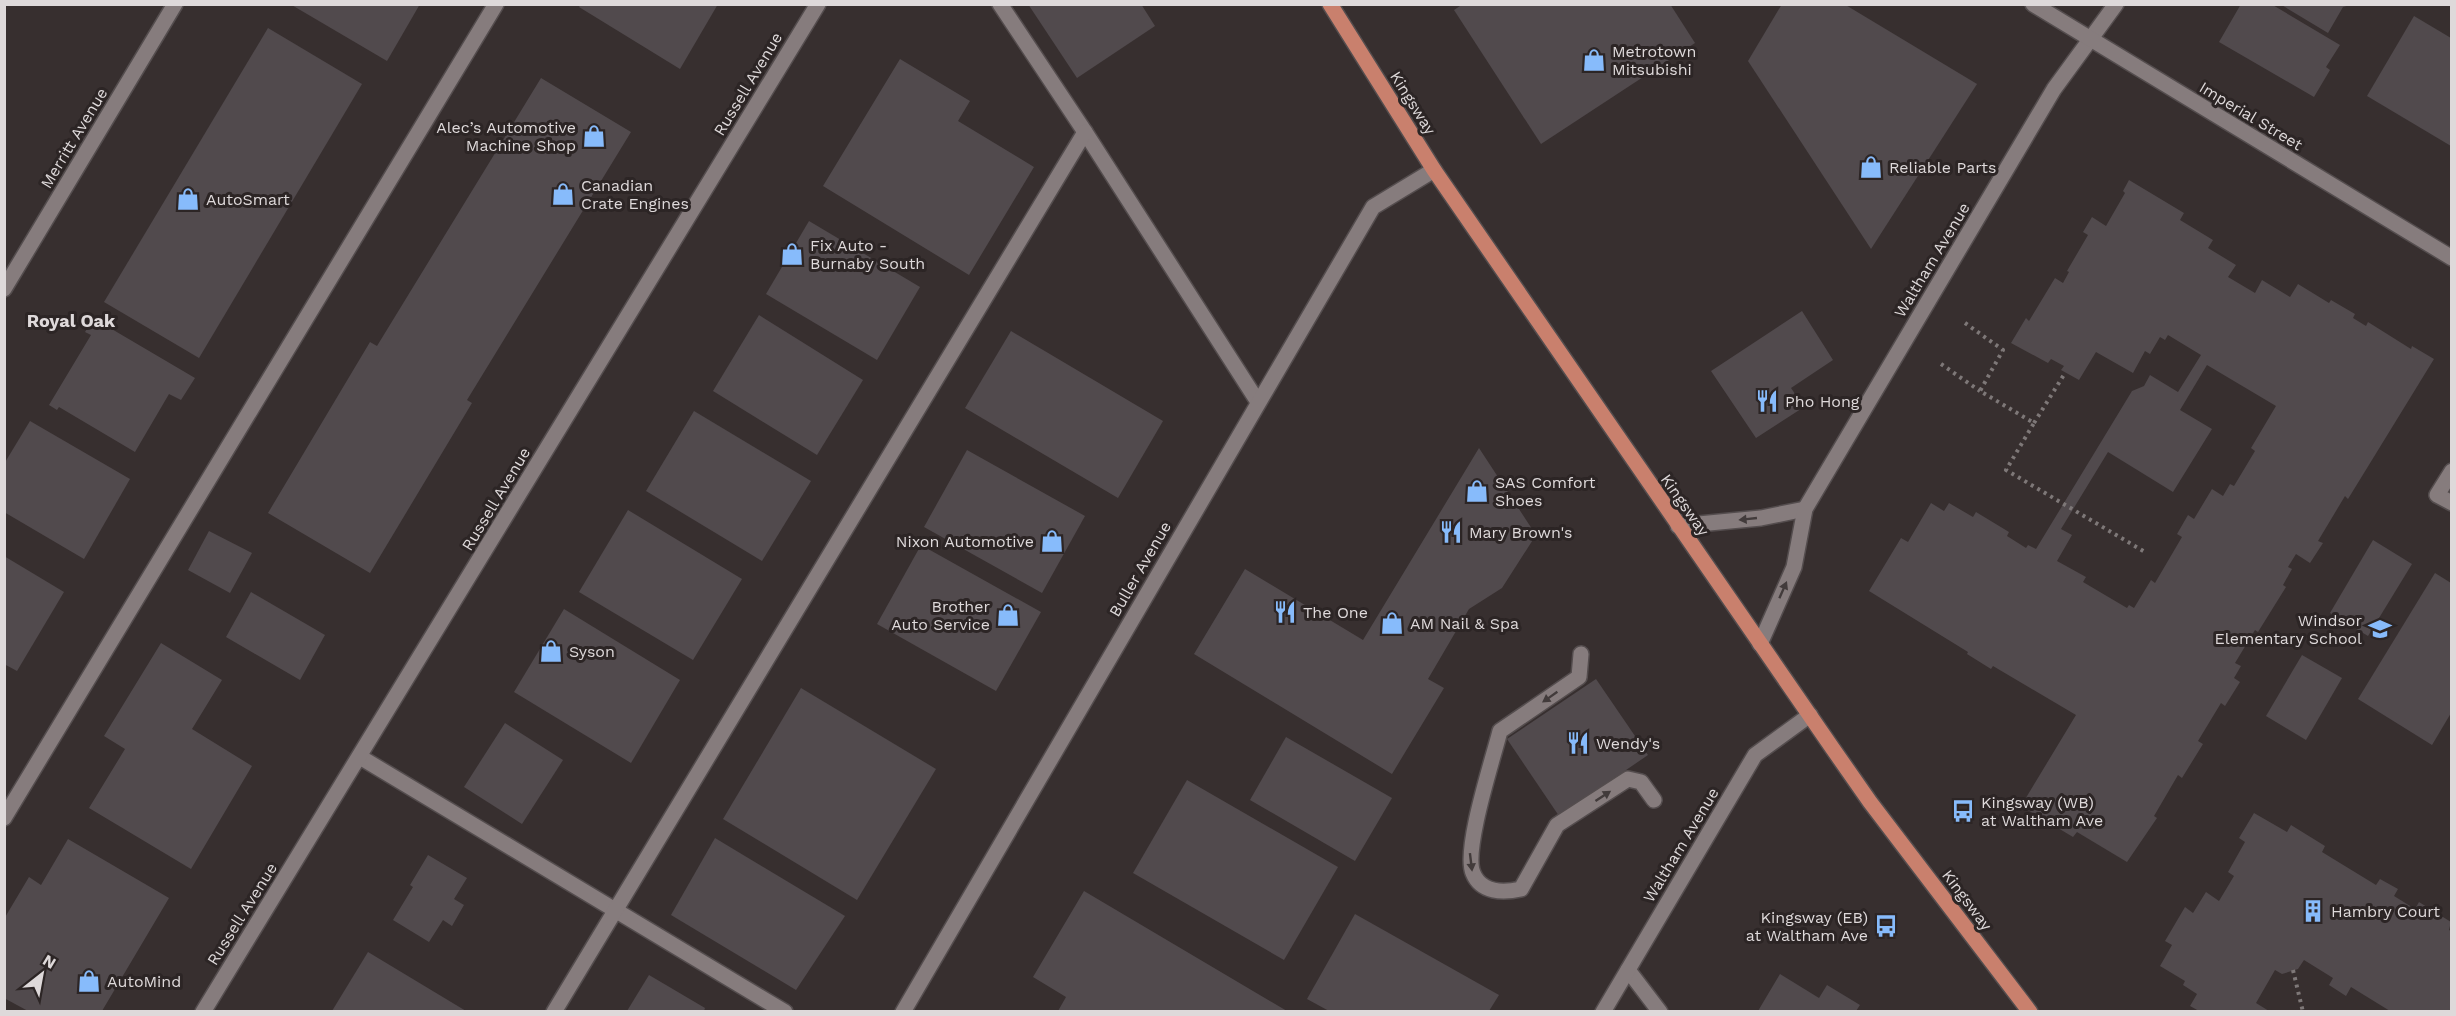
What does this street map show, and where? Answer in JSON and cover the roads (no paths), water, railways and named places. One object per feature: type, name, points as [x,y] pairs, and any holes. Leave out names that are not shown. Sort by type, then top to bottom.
[{"type":"main road","name":"Kingsway","points":[[1330,4],[1434,170],[1760,644],[1870,802],[2030,1011]]},
{"type":"street","name":"Merritt Avenue","points":[[4,289],[175,4]]},
{"type":"street","points":[[4,818],[496,4]]},
{"type":"street","name":"Russell Avenue","points":[[203,1011],[818,4]]},
{"type":"street","points":[[1000,4],[1258,402]]},
{"type":"street","name":"Imperial Street","points":[[2033,4],[2451,258]]},
{"type":"street","name":"Waltham Avenue","points":[[1760,644],[1794,567],[1805,509],[2052,93],[2116,4]]},
{"type":"street","points":[[554,1011],[1085,132]]},
{"type":"street","name":"Buller Avenue","points":[[903,1011],[1372,207],[1434,170]]},
{"type":"street","points":[[2451,471],[2437,495],[2451,503]]},
{"type":"street","points":[[1678,526],[1761,518],[1805,509]]},
{"type":"street","points":[[1581,654],[1579,677],[1500,731],[1470,852],[1473,873],[1486,888],[1503,893],[1521,889],[1557,825],[1628,779],[1641,782],[1654,800]]},
{"type":"street","name":"Waltham Avenue","points":[[1603,1011],[1755,755],[1810,715]]},
{"type":"street","points":[[360,757],[785,1011]]},
{"type":"street","points":[[1628,970],[1660,1011]]},
{"type":"place","name":"Metrotown Mitsubishi","points":[[1594,60]]},
{"type":"place","name":"Alec’s Automotive Machine Shop","points":[[594,136]]},
{"type":"place","name":"Reliable Parts","points":[[1871,167]]},
{"type":"place","name":"Canadian Crate Engines","points":[[563,194]]},
{"type":"place","name":"AutoSmart","points":[[188,199]]},
{"type":"place","name":"Fix Auto - Burnaby South","points":[[792,254]]},
{"type":"place","name":"Pho Hong","points":[[1767,401]]},
{"type":"place","name":"SAS Comfort Shoes","points":[[1477,491]]},
{"type":"place","name":"Mary Brown's","points":[[1451,532]]},
{"type":"place","name":"Nixon Automotive","points":[[1052,541]]},
{"type":"place","name":"The One","points":[[1285,612]]},
{"type":"place","name":"Brother Auto Service","points":[[1008,615]]},
{"type":"place","name":"AM Nail & Spa","points":[[1392,623]]},
{"type":"place","name":"Windsor Elementary School","points":[[2380,629]]},
{"type":"place","name":"Syson","points":[[551,651]]},
{"type":"place","name":"Wendy's","points":[[1578,743]]},
{"type":"place","name":"Kingsway (WB) at Waltham Ave","points":[[1963,811]]},
{"type":"place","name":"Hambry Court","points":[[2313,911]]},
{"type":"place","name":"Kingsway (EB) at Waltham Ave","points":[[1886,926]]},
{"type":"place","name":"AutoMind","points":[[89,981]]},
{"type":"district","name":"Royal Oak","points":[[71,320]]}]
